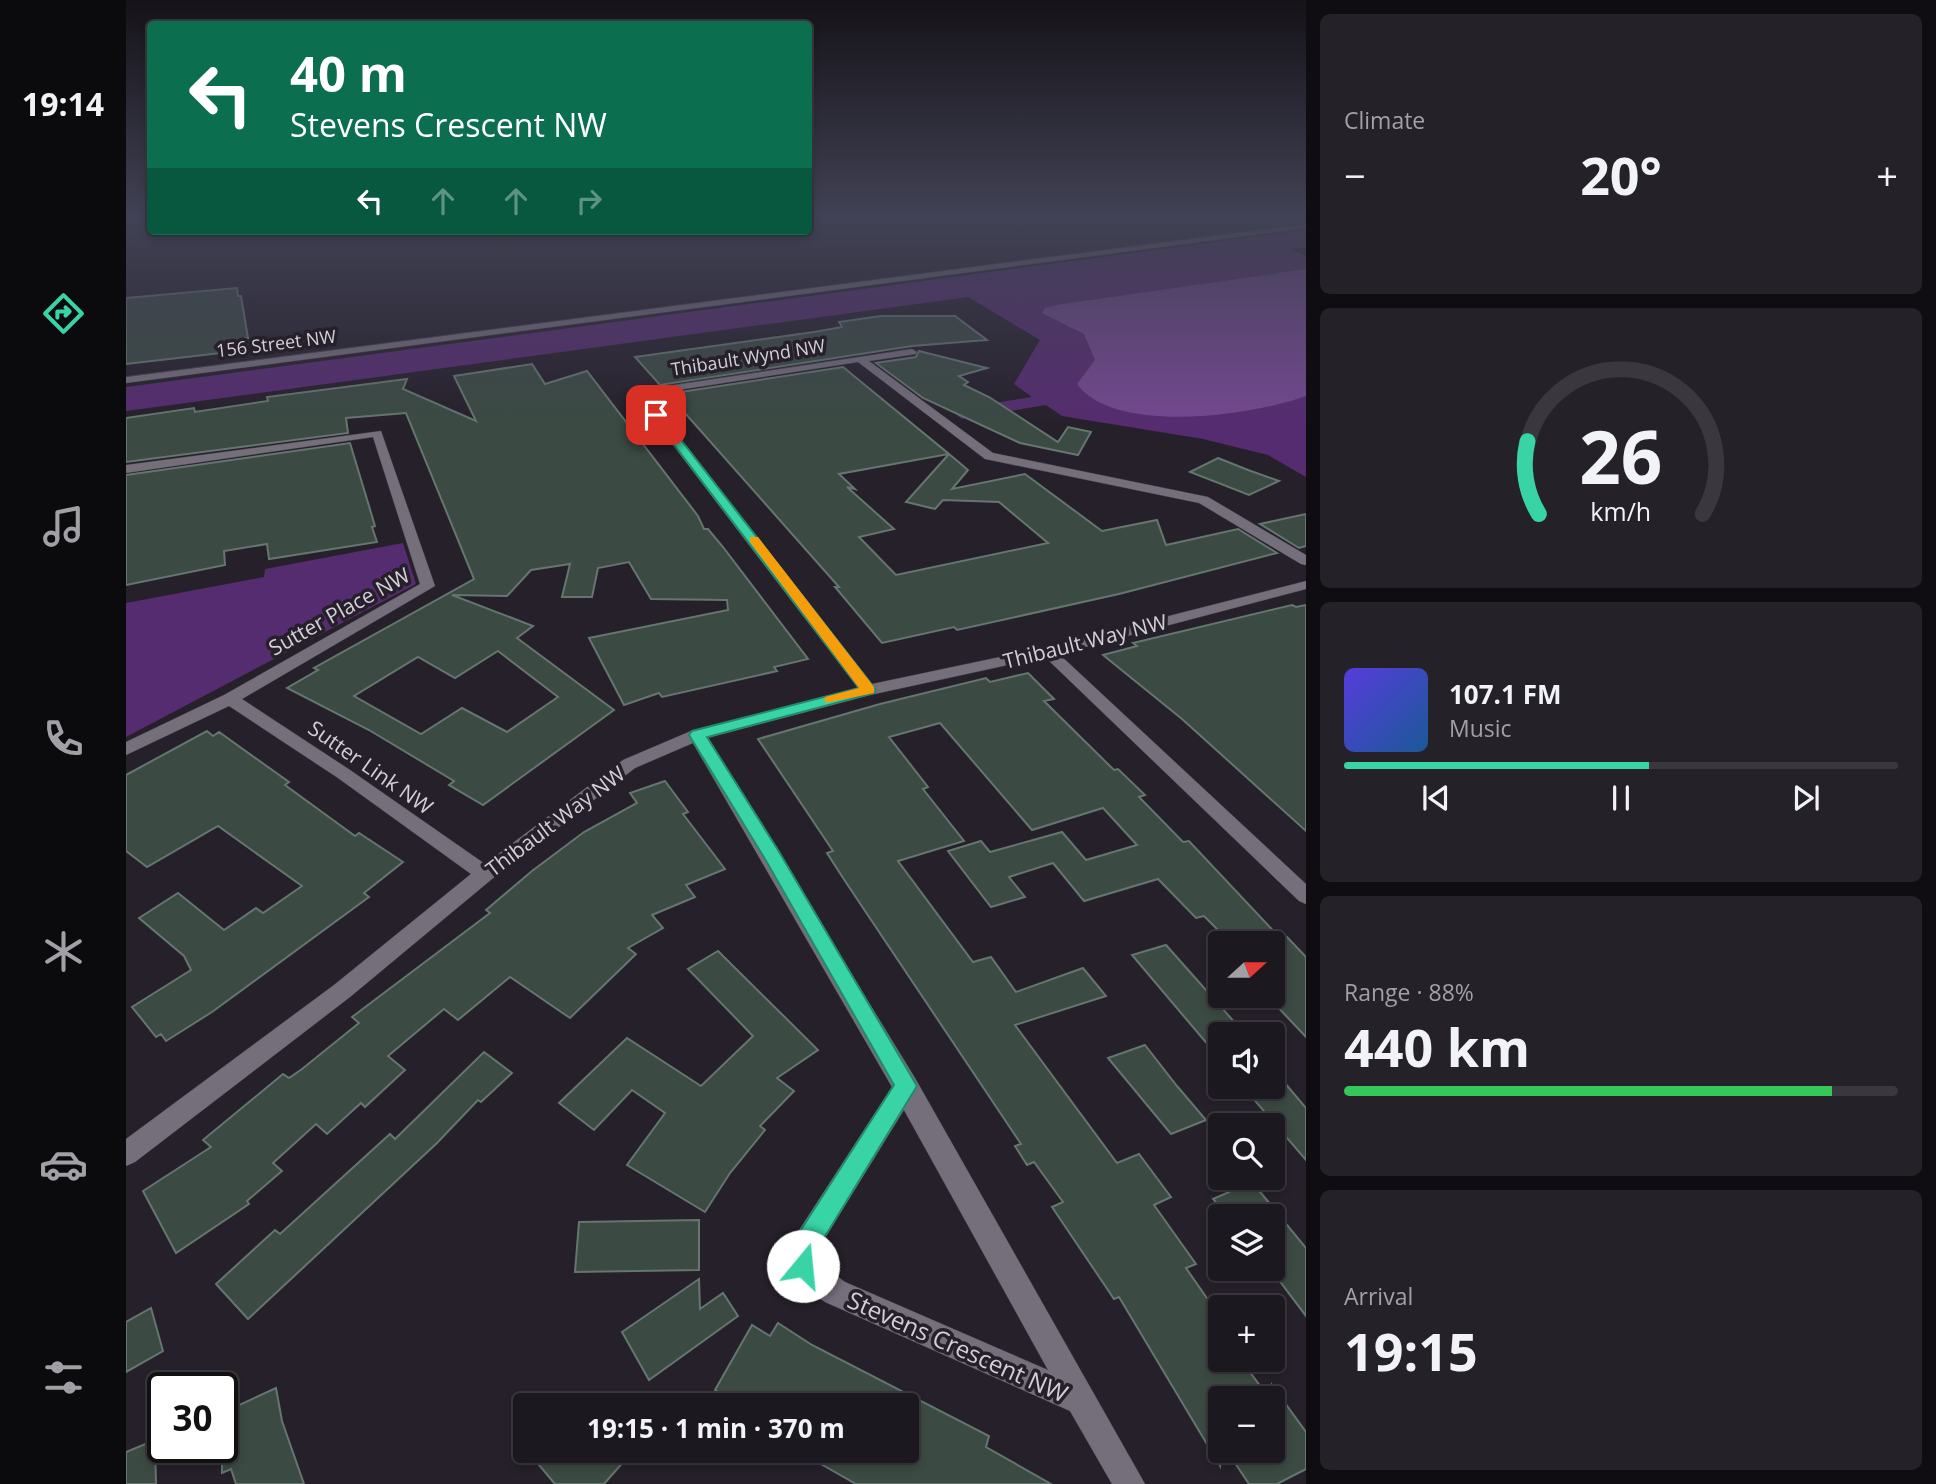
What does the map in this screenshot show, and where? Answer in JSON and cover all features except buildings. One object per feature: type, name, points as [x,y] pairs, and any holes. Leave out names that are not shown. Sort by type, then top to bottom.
[{"type":"street","name":"156 Street NW","points":[[126,380],[840,287]]},
{"type":"street","name":"Thibault Wynd NW","points":[[869,690],[639,393],[912,352]]},
{"type":"street","points":[[860,359],[989,456],[1203,500],[1306,561]]},
{"type":"street","name":"Sutter Place NW","points":[[126,469],[377,433],[428,586],[230,699],[126,749]]},
{"type":"street","name":"Thibault Way NW","points":[[126,1154],[342,991],[485,874],[629,764],[697,735],[869,690],[1048,652],[1306,585]]},
{"type":"street","points":[[1048,652],[1306,896]]},
{"type":"street","name":"Sutter Link NW","points":[[230,699],[344,774],[485,874]]},
{"type":"street","name":"Stevens Crescent NW","points":[[697,735],[772,855],[906,1086],[1129,1484]]},
{"type":"street","name":"Stevens Crescent NW","points":[[906,1086],[804,1248],[803,1266],[815,1279],[835,1292],[1081,1400]]},
{"type":"shaded area","points":[[876,287],[1306,287],[1306,477],[1268,455],[1203,439],[1062,416],[1046,405],[962,419],[950,410],[1032,397],[1014,384],[1040,340],[968,297],[126,411],[126,387]]},
{"type":"shaded area","points":[[1179,287],[1306,287],[1306,396],[1254,409],[1186,417],[1152,416],[1122,410],[1096,400],[1077,384],[1095,360],[1084,334],[1042,313],[1045,308]]},
{"type":"shaded area","points":[[403,543],[416,584],[126,737],[126,603],[264,577],[265,569]]},
{"type":"slow traffic","points":[[754,540],[869,690],[830,700]]},
{"type":"route","points":[[656,415],[869,690],[697,735],[772,855],[906,1086],[804,1248],[803,1266]]}]
